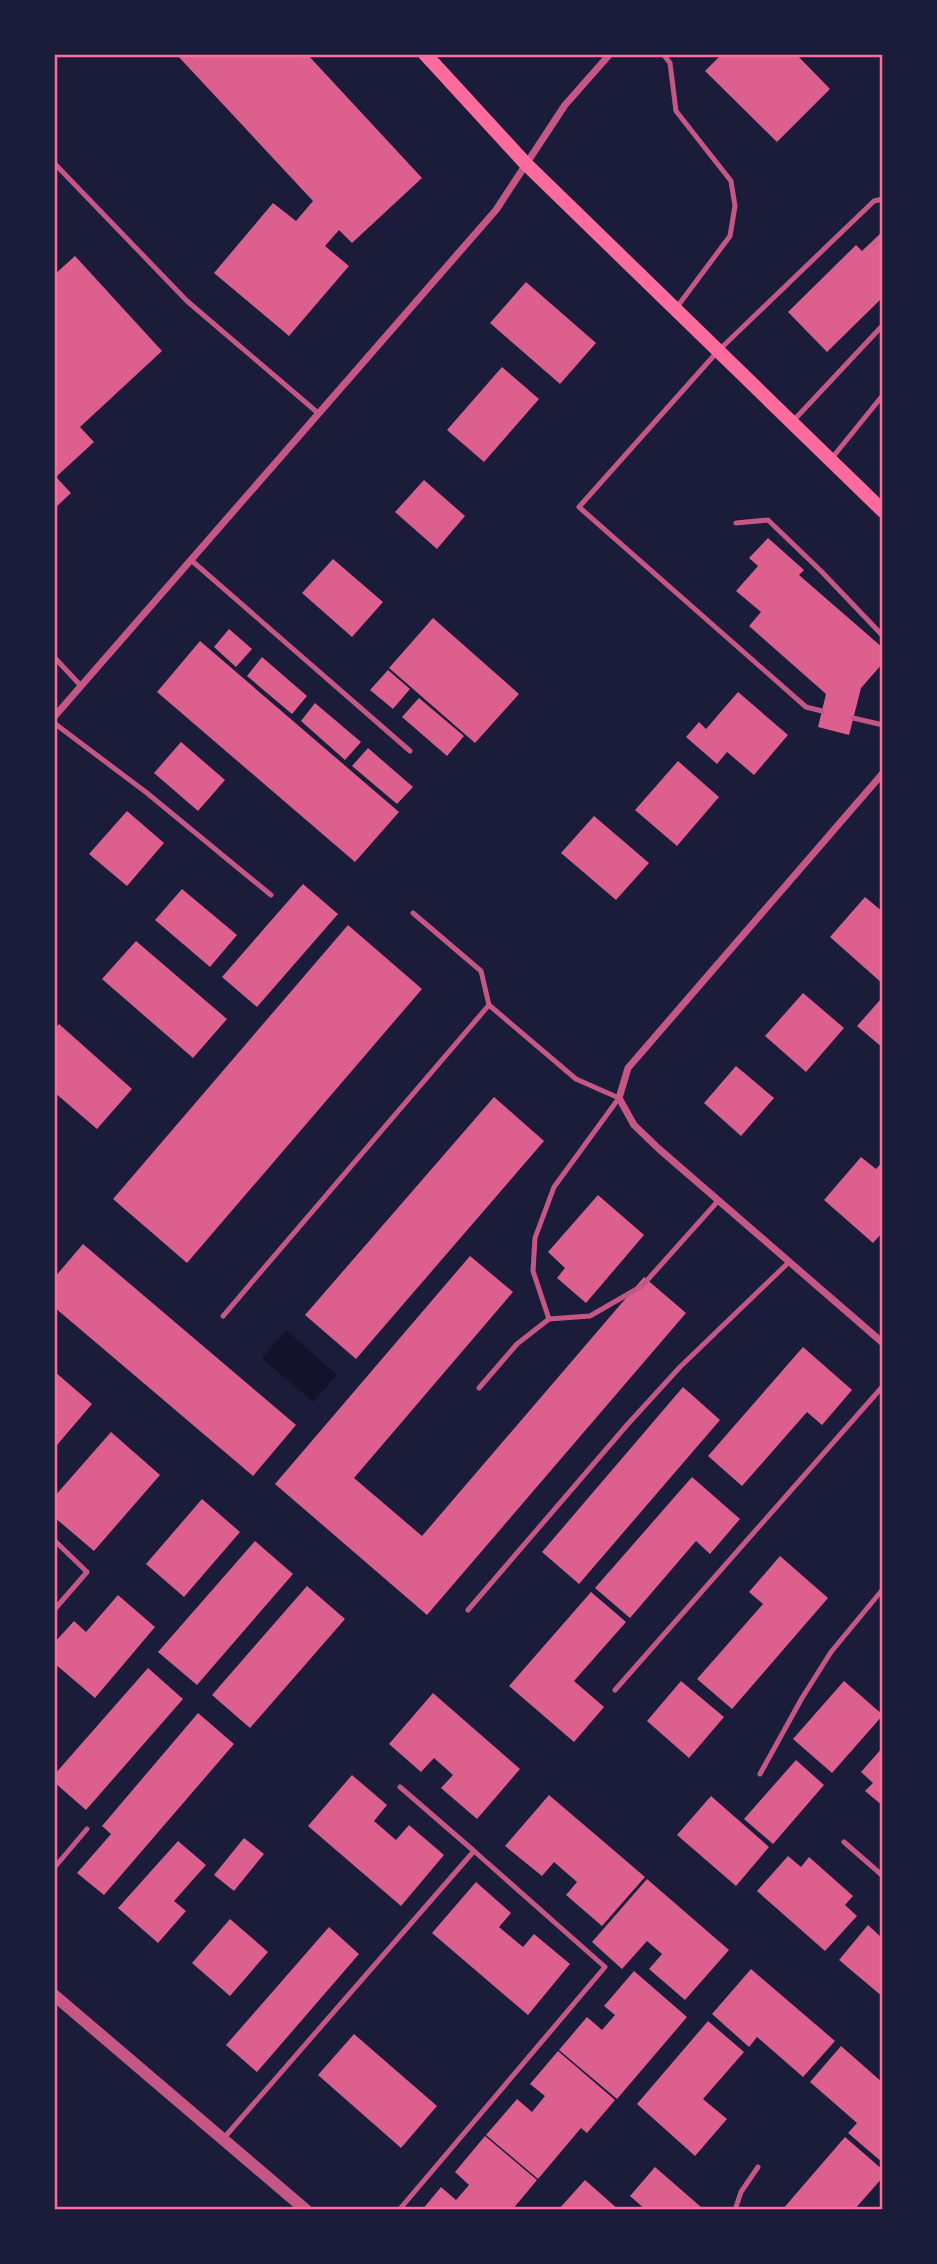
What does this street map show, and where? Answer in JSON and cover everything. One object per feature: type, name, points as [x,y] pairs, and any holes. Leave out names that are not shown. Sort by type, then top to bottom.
[{"type":"main road","points":[[425,54],[526,164],[883,512]]},
{"type":"street","points":[[54,717],[495,210],[565,105],[610,54]]},
{"type":"street","points":[[883,773],[628,1068],[619,1098],[634,1125],[883,1343]]},
{"type":"street","points":[[54,1995],[306,2210]]},
{"type":"lane","points":[[663,54],[670,63],[676,111],[732,181],[735,206],[730,236],[675,310]]},
{"type":"lane","points":[[54,163],[187,302],[318,413]]},
{"type":"lane","points":[[822,711],[806,707],[579,507],[718,351],[864,210],[874,201],[883,199]]},
{"type":"lane","points":[[792,423],[883,325]]},
{"type":"lane","points":[[830,460],[883,396]]},
{"type":"lane","points":[[736,523],[768,520],[883,636]]},
{"type":"lane","points":[[191,560],[411,751]]},
{"type":"lane","points":[[54,657],[81,686]]},
{"type":"lane","points":[[853,718],[883,725]]},
{"type":"lane","points":[[54,723],[147,793],[271,895]]},
{"type":"lane","points":[[413,912],[481,971],[489,1005],[576,1079],[619,1098],[554,1187],[535,1238],[533,1272],[549,1319]]},
{"type":"lane","points":[[223,1316],[489,1005]]},
{"type":"lane","points":[[479,1388],[517,1344],[549,1319],[590,1316],[642,1286],[718,1201]]},
{"type":"lane","points":[[468,1610],[627,1424],[680,1367],[789,1262]]},
{"type":"lane","points":[[615,1690],[883,1386]]},
{"type":"lane","points":[[54,1540],[87,1572],[54,1610]]},
{"type":"lane","points":[[760,1774],[831,1652],[883,1589]]},
{"type":"lane","points":[[399,2210],[605,1967],[400,1787]]},
{"type":"lane","points":[[54,1868],[87,1829]]},
{"type":"lane","points":[[844,1842],[883,1876]]},
{"type":"lane","points":[[223,2139],[474,1851]]},
{"type":"lane","points":[[735,2210],[741,2192],[758,2167]]},
{"type":"shaded area","points":[[286,1330],[337,1375],[313,1402],[262,1358]]},
{"type":"building","points":[[176,54],[307,54],[422,178],[352,243],[339,230],[325,246],[349,266],[289,336],[214,273],[273,203],[296,221],[313,201]]},
{"type":"building","points":[[722,54],[796,54],[830,89],[777,142],[705,71]]},
{"type":"building","points":[[883,231],[883,297],[827,352],[788,312],[856,245],[862,251]]},
{"type":"building","points":[[75,256],[162,351],[80,427],[94,442],[56,477],[71,493],[54,509],[54,275]]},
{"type":"building","points":[[526,282],[596,343],[560,384],[490,323]]},
{"type":"building","points":[[502,367],[539,399],[484,462],[447,430]]},
{"type":"building","points":[[424,480],[465,516],[437,549],[395,512]]},
{"type":"building","points":[[768,538],[804,570],[799,575],[883,648],[883,663],[861,688],[849,735],[818,727],[826,694],[749,626],[761,612],[736,591],[758,566],[749,558]]},
{"type":"building","points":[[333,559],[383,602],[352,637],[302,593]]},
{"type":"building","points":[[433,618],[519,694],[475,743],[389,668]]},
{"type":"building","points":[[229,629],[252,649],[236,667],[214,647]]},
{"type":"building","points":[[200,641],[399,812],[355,862],[157,692]]},
{"type":"building","points":[[262,657],[307,696],[292,714],[247,676]]},
{"type":"building","points":[[388,670],[410,689],[393,709],[370,690]]},
{"type":"building","points":[[738,692],[788,735],[754,775],[727,752],[717,764],[686,737],[699,722],[706,729]]},
{"type":"building","points":[[419,698],[464,736],[447,756],[402,717]]},
{"type":"building","points":[[315,703],[361,742],[345,760],[301,721]]},
{"type":"building","points":[[181,742],[225,780],[198,811],[154,773]]},
{"type":"building","points":[[368,748],[413,787],[397,804],[352,766]]},
{"type":"building","points":[[678,761],[719,797],[677,846],[635,810]]},
{"type":"building","points":[[127,811],[164,843],[127,886],[89,854]]},
{"type":"building","points":[[594,816],[649,863],[616,900],[561,853]]},
{"type":"building","points":[[303,884],[338,914],[257,1007],[222,977]]},
{"type":"building","points":[[182,889],[237,935],[210,967],[155,920]]},
{"type":"building","points":[[865,897],[883,912],[883,984],[830,937]]},
{"type":"building","points":[[348,925],[422,989],[187,1263],[113,1199]]},
{"type":"building","points":[[136,941],[227,1019],[193,1058],[102,979]]},
{"type":"building","points":[[803,993],[844,1028],[806,1072],[765,1036]]},
{"type":"building","points":[[880,1000],[883,1003],[883,1048],[857,1026]]},
{"type":"building","points":[[59,1024],[132,1089],[97,1129],[54,1092],[54,1030]]},
{"type":"building","points":[[736,1066],[774,1098],[741,1136],[704,1103]]},
{"type":"building","points":[[494,1097],[544,1141],[356,1359],[305,1315]]},
{"type":"building","points":[[861,1157],[876,1169],[883,1161],[883,1232],[873,1243],[824,1200]]},
{"type":"building","points":[[598,1195],[644,1235],[586,1303],[557,1278],[565,1268],[548,1252]]},
{"type":"building","points":[[83,1244],[296,1425],[253,1476],[54,1307],[54,1278]]},
{"type":"building","points":[[470,1256],[513,1292],[354,1478],[422,1536],[644,1277],[686,1313],[427,1615],[275,1484]]},
{"type":"building","points":[[803,1347],[852,1390],[822,1425],[807,1412],[742,1486],[708,1456]]},
{"type":"building","points":[[54,1371],[92,1404],[57,1445],[54,1442]]},
{"type":"building","points":[[683,1387],[720,1420],[579,1584],[542,1552]]},
{"type":"building","points":[[111,1432],[160,1475],[94,1551],[54,1517],[54,1497]]},
{"type":"building","points":[[692,1477],[740,1519],[710,1554],[696,1541],[630,1618],[595,1588]]},
{"type":"building","points":[[202,1499],[240,1532],[184,1597],[146,1564]]},
{"type":"building","points":[[255,1541],[293,1574],[197,1685],[158,1652]]},
{"type":"building","points":[[780,1556],[828,1598],[732,1709],[697,1679],[763,1604],[749,1592]]},
{"type":"building","points":[[307,1586],[345,1619],[250,1728],[212,1695]]},
{"type":"building","points":[[591,1592],[626,1622],[574,1681],[604,1707],[574,1742],[509,1686]]},
{"type":"building","points":[[118,1595],[155,1627],[95,1698],[54,1663],[54,1643],[74,1621],[86,1632]]},
{"type":"building","points":[[148,1668],[183,1699],[86,1810],[54,1782],[54,1775]]},
{"type":"building","points":[[681,1681],[724,1717],[689,1758],[647,1721]]},
{"type":"building","points":[[844,1681],[883,1715],[832,1773],[793,1739]]},
{"type":"building","points":[[433,1693],[520,1769],[477,1819],[441,1788],[453,1775],[434,1758],[421,1772],[389,1744]]},
{"type":"building","points":[[198,1713],[234,1744],[104,1895],[77,1873],[111,1834],[102,1826]]},
{"type":"building","points":[[883,1747],[883,1806],[865,1791],[873,1783],[861,1772]]},
{"type":"building","points":[[796,1760],[824,1785],[773,1844],[744,1819]]},
{"type":"building","points":[[352,1775],[387,1805],[374,1821],[396,1840],[409,1825],[444,1855],[401,1906],[308,1826]]},
{"type":"building","points":[[549,1795],[645,1877],[602,1926],[566,1895],[577,1882],[554,1862],[542,1876],[505,1846]]},
{"type":"building","points":[[711,1796],[769,1847],[736,1886],[677,1835]]},
{"type":"building","points":[[244,1838],[264,1854],[234,1891],[214,1875]]},
{"type":"building","points":[[178,1841],[206,1865],[174,1901],[186,1911],[158,1943],[118,1908]]},
{"type":"building","points":[[788,1856],[801,1867],[809,1857],[853,1896],[845,1905],[857,1916],[825,1951],[757,1891]]},
{"type":"building","points":[[647,1879],[729,1950],[685,2000],[649,1969],[662,1954],[647,1941],[622,1969],[592,1942]]},
{"type":"building","points":[[476,1882],[511,1913],[499,1927],[523,1947],[534,1934],[570,1964],[528,2015],[432,1933]]},
{"type":"building","points":[[230,1919],[268,1952],[230,1996],[192,1963]]},
{"type":"building","points":[[868,1925],[881,1937],[883,1935],[883,1997],[839,1960]]},
{"type":"building","points":[[329,1927],[359,1954],[257,2072],[226,2045]]},
{"type":"building","points":[[751,1969],[835,2041],[803,2077],[757,2037],[749,2047],[712,2014]]},
{"type":"building","points":[[634,1971],[687,2017],[617,2099],[559,2050],[587,2017],[602,2030],[615,2015],[604,2006]]},
{"type":"building","points":[[708,2021],[744,2052],[703,2099],[727,2119],[695,2156],[637,2104]]},
{"type":"building","points":[[354,2034],[437,2106],[401,2148],[318,2075]]},
{"type":"building","points":[[841,2046],[883,2083],[883,2163],[848,2133],[857,2123],[810,2082]]},
{"type":"building","points":[[558,2051],[615,2100],[587,2133],[581,2128],[538,2179],[486,2135],[517,2099],[532,2112],[545,2096],[530,2084]]},
{"type":"building","points":[[485,2136],[537,2180],[512,2210],[422,2210],[441,2187],[456,2200],[469,2185],[455,2172]]},
{"type":"building","points":[[845,2137],[883,2170],[883,2177],[854,2210],[782,2210]]},
{"type":"building","points":[[655,2167],[701,2207],[698,2210],[646,2210],[630,2196]]},
{"type":"building","points":[[585,2180],[619,2210],[558,2210]]}]
